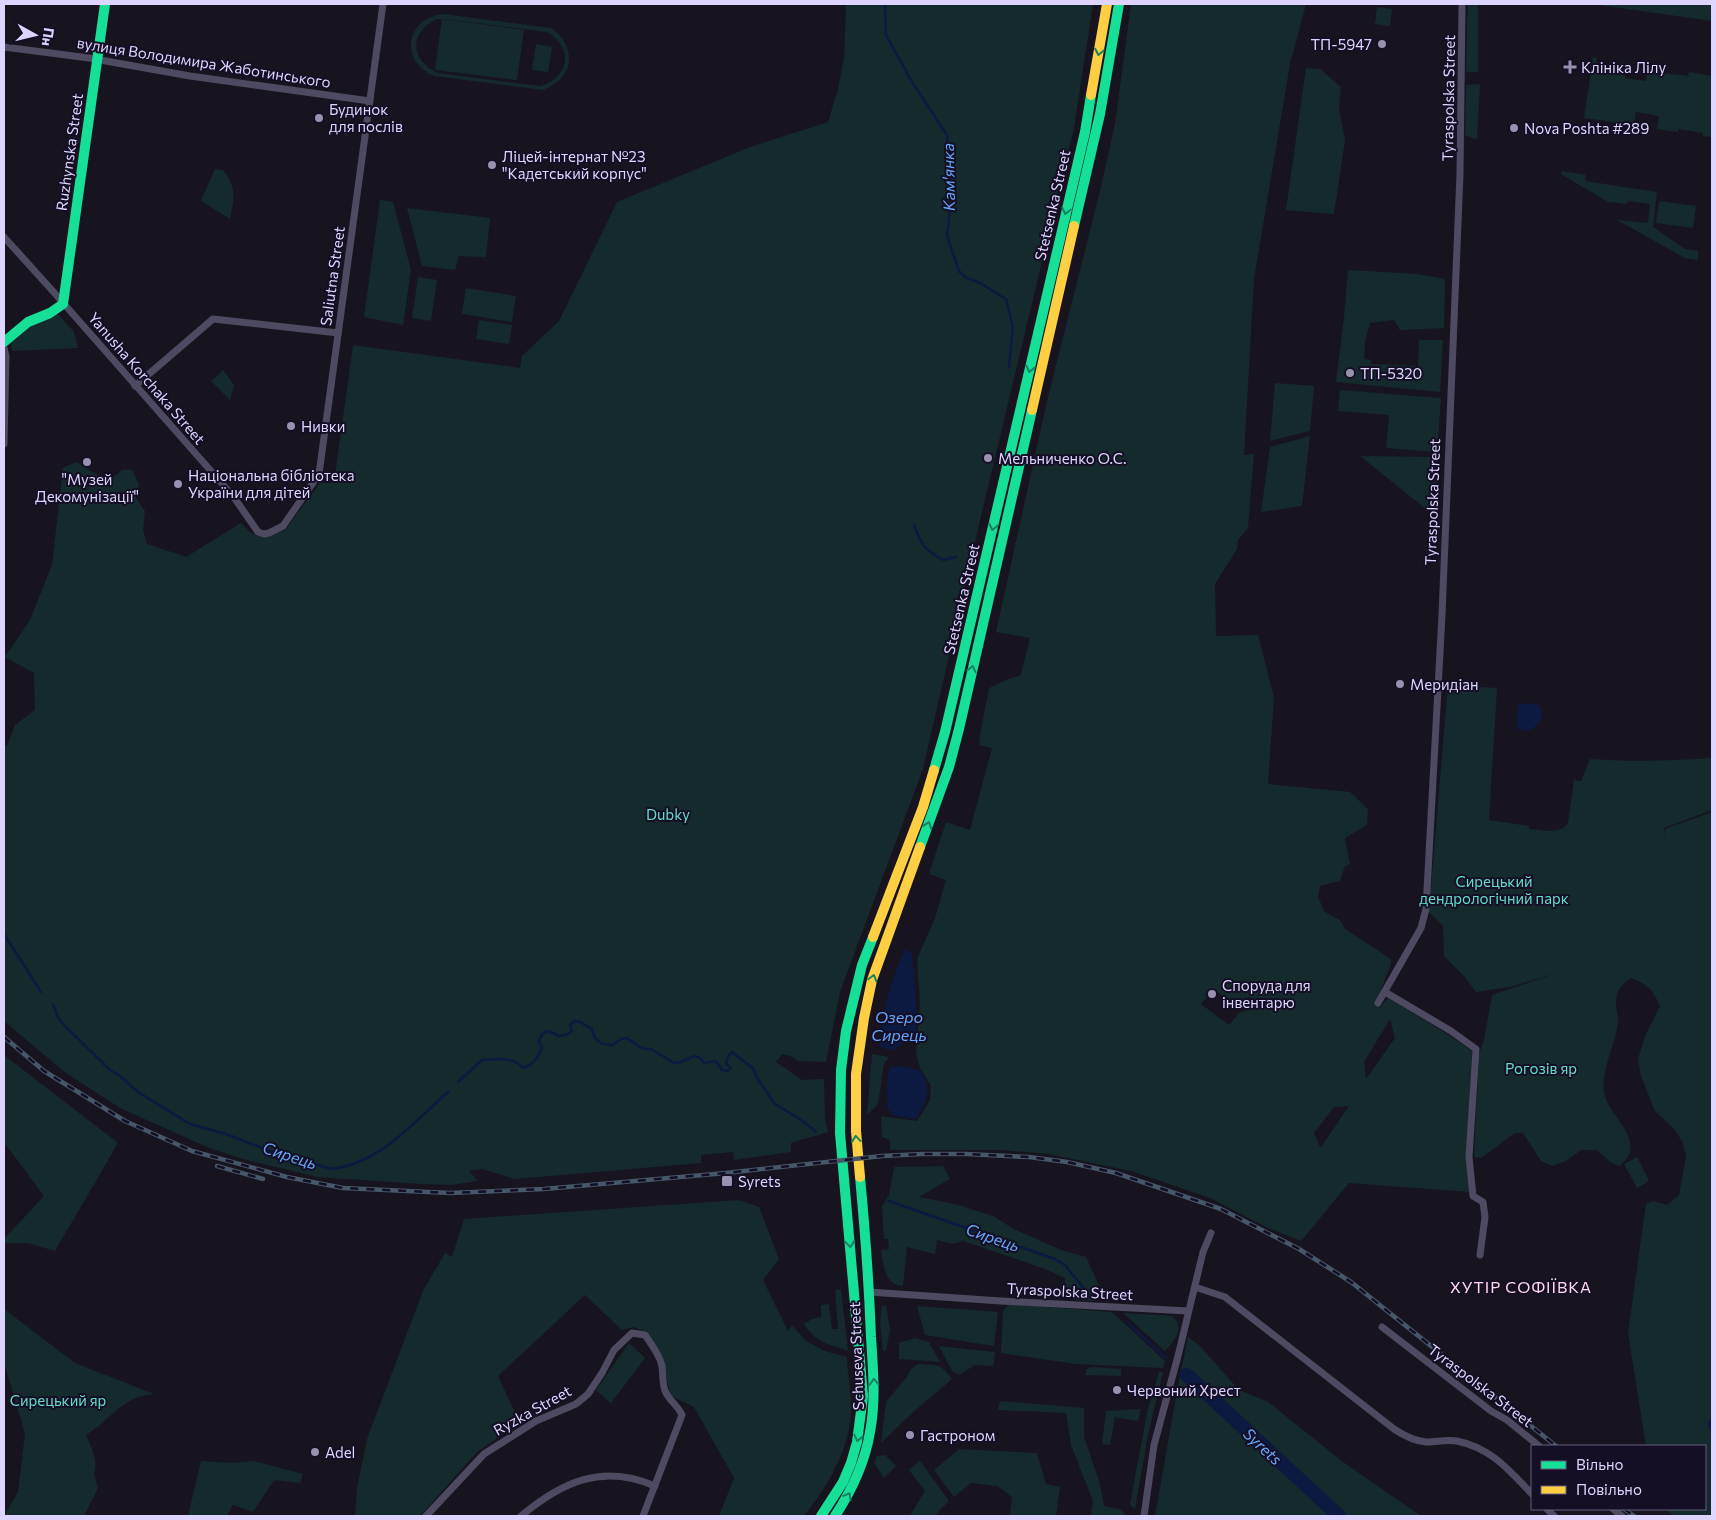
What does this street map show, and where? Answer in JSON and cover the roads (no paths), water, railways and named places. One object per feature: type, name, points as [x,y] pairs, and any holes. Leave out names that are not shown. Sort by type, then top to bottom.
[{"type":"main road","name":"Ruzhynska Street","points":[[63,304],[105,4]]},
{"type":"main road","name":"Stetsenka Street","points":[[846,1196],[841,1153],[840,1070],[850,1012],[862,965],[923,807],[945,732],[1085,132],[1107,4]]},
{"type":"main road","name":"Stetsenka Street","points":[[861,1187],[856,1132],[856,1074],[864,1018],[872,980],[949,767],[959,729],[1100,114],[1119,4]]},
{"type":"main road","points":[[4,342],[28,322],[50,313],[63,304]]},
{"type":"main road","name":"Schuseva Street","points":[[835,1516],[859,1474],[873,1419],[874,1399],[869,1292],[861,1187]]},
{"type":"main road","name":"Schuseva Street","points":[[821,1516],[842,1482],[851,1462],[861,1419],[862,1396],[846,1196]]},
{"type":"street","name":"Saliutna Street","points":[[269,533],[283,526],[319,474],[383,4]]},
{"type":"street","name":"Tyraspolska Street","points":[[1378,1003],[1420,928],[1426,909],[1442,615],[1460,174],[1462,4]]},
{"type":"street","name":"вулиця Володимира Жаботинського","points":[[4,47],[97,59],[190,76],[370,101]]},
{"type":"street","name":"Yanusha Korchaka Street","points":[[4,238],[233,496],[258,532],[269,533]]},
{"type":"street","points":[[136,386],[213,319],[338,333]]},
{"type":"street","points":[[4,348],[6,356],[4,444]]},
{"type":"street","points":[[1385,992],[1451,1031],[1476,1049],[1469,1157],[1473,1196],[1483,1202],[1485,1217],[1480,1255]]},
{"type":"street","points":[[1144,1516],[1154,1445],[1203,1252],[1211,1232]]},
{"type":"street","points":[[1195,1287],[1225,1297],[1387,1424],[1406,1436],[1424,1442],[1455,1440],[1484,1450],[1500,1460],[1531,1493]]},
{"type":"street","name":"Tyraspolska Street","points":[[869,1292],[1188,1311]]},
{"type":"street","name":"Tyraspolska Street","points":[[1382,1327],[1538,1445]]},
{"type":"street","name":"Ryzka Street","points":[[426,1516],[484,1454],[536,1421],[576,1404],[588,1394],[614,1350],[632,1332],[645,1335],[661,1363],[665,1392],[678,1406],[682,1415],[655,1486]]},
{"type":"street","points":[[521,1516],[533,1506],[568,1484],[598,1475],[626,1477],[655,1486],[643,1516]]},
{"type":"water","points":[[1519,703],[1539,705],[1543,716],[1539,723],[1531,730],[1516,729]]},
{"type":"water","name":"Озеро Сирець","points":[[905,949],[912,953],[916,1032],[910,1039],[895,1049],[890,1050],[879,1046],[891,984]]},
{"type":"water","name":"Озеро Сирець","points":[[904,1066],[921,1071],[927,1084],[926,1101],[916,1119],[895,1116],[887,1108],[889,1071],[891,1067]]},
{"type":"waterway","name":"Кам'янка","points":[[885,4],[886,35],[912,82],[947,135],[951,198],[947,236],[959,271],[965,277],[980,283],[1006,299],[1013,327],[1009,367]]},
{"type":"waterway","points":[[914,525],[924,546],[932,553],[943,560],[956,557]]},
{"type":"waterway","name":"Сирець","points":[[4,934],[41,992]]},
{"type":"waterway","name":"Сирець","points":[[53,1005],[59,1019],[66,1027],[110,1070],[119,1075]]},
{"type":"waterway","name":"Сирець","points":[[458,1082],[482,1060],[509,1060],[523,1068],[527,1067],[539,1055],[542,1048],[539,1042],[541,1036],[546,1031],[558,1036],[566,1035],[572,1031],[570,1025],[575,1021],[592,1029],[594,1037],[602,1043],[613,1045],[621,1039],[627,1038],[640,1047],[651,1049],[674,1063],[694,1056],[700,1058],[704,1063],[716,1061],[722,1070],[727,1071],[731,1069],[726,1063],[732,1052],[753,1068],[757,1078],[775,1104],[803,1121],[816,1132]]},
{"type":"waterway","name":"Сирець","points":[[121,1077],[138,1092],[190,1124],[331,1169],[365,1159],[381,1150],[410,1128],[449,1091]]},
{"type":"waterway","name":"Сирець","points":[[889,1201],[1055,1259],[1065,1265],[1085,1290]]},
{"type":"waterway","name":"Сирець","points":[[1127,1322],[1166,1358]]},
{"type":"waterway","name":"Syrets","points":[[1187,1375],[1339,1516]]},
{"type":"waterway","points":[[1712,1418],[1709,1424],[1712,1432]]},
{"type":"railway","points":[[4,1037],[44,1071],[125,1121],[192,1151],[287,1177],[343,1188],[450,1193],[544,1189],[726,1173],[882,1156],[922,1154],[1029,1157],[1067,1162],[1116,1173],[1221,1209],[1299,1249],[1351,1282],[1555,1445]]},
{"type":"railway","points":[[217,1166],[263,1179]]},
{"type":"railway","points":[[1625,1510],[1634,1516]]},
{"type":"place","name":"ТП-5947","points":[[1382,44]]},
{"type":"place","name":"Клініка Лілу","points":[[1570,67]]},
{"type":"place","name":"Будинок для послів","points":[[319,118]]},
{"type":"place","name":"Nova Poshta #289","points":[[1514,128]]},
{"type":"place","name":"Ліцей-інтернат №23 \"Кадетський корпус\"","points":[[492,165]]},
{"type":"place","name":"ТП-5320","points":[[1350,373]]},
{"type":"place","name":"Нивки","points":[[291,426]]},
{"type":"place","name":"Мельниченко О.С.","points":[[988,458]]},
{"type":"place","name":"\"Музей Декомунізації\"","points":[[87,462]]},
{"type":"place","name":"Національна бібліотека України для дітей","points":[[178,484]]},
{"type":"place","name":"Меридіан","points":[[1400,684]]},
{"type":"place","name":"Споруда для інвентарю","points":[[1212,994]]},
{"type":"place","name":"Syrets","points":[[727,1181]]},
{"type":"place","name":"Червоний Хрест","points":[[1117,1390]]},
{"type":"place","name":"Гастроном","points":[[910,1435]]},
{"type":"place","name":"Adel","points":[[315,1452]]},
{"type":"district","name":"ХУТІР СОФІЇВКА","points":[[1521,1286]]},
{"type":"park label","name":"Dubky","points":[[668,814]]},
{"type":"park label","name":"Сирецький дендрологічний парк","points":[[1494,890]]},
{"type":"park label","name":"Рогозів яр","points":[[1541,1068]]},
{"type":"park label","name":"Сирецький яр","points":[[58,1400]]}]
